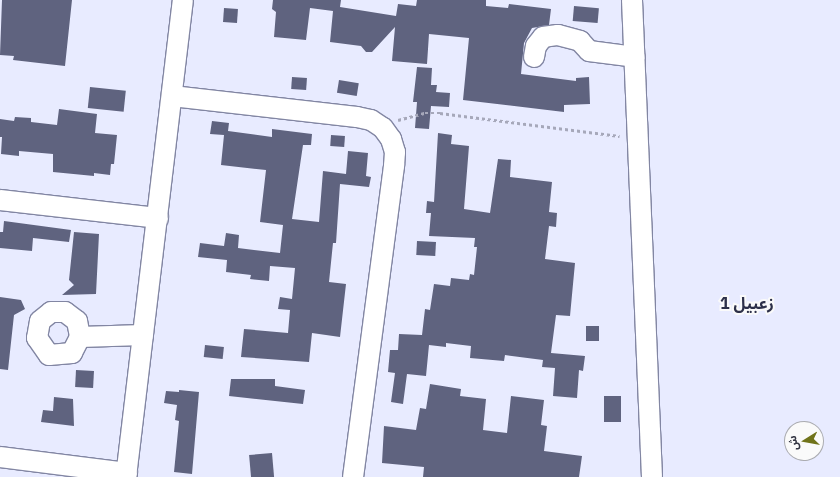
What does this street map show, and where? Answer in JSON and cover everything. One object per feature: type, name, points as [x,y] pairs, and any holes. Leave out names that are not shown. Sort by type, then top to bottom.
[{"type":"street","points":[[0,457],[126,475],[183,0]]},
{"type":"street","points":[[632,0],[652,477]]},
{"type":"street","points":[[534,57],[536,46],[543,37],[558,35],[580,42],[589,51],[635,57]]},
{"type":"street","points":[[172,96],[357,117],[371,120],[383,128],[391,139],[394,159],[353,477]]},
{"type":"street","points":[[0,200],[158,218]]},
{"type":"street","points":[[80,338],[143,335]]},
{"type":"path","points":[[383,128],[410,115],[440,113],[638,138]]},
{"type":"building","points":[[2,0],[72,0],[65,66],[13,60],[14,56],[0,55]]},
{"type":"building","points":[[273,0],[341,0],[340,7],[396,16],[398,4],[416,6],[417,0],[486,0],[486,6],[508,8],[509,4],[551,9],[549,25],[532,28],[524,43],[521,74],[576,81],[576,78],[589,77],[590,104],[564,105],[564,112],[463,100],[469,38],[429,34],[427,64],[392,61],[395,27],[372,52],[366,52],[361,46],[330,42],[333,11],[310,8],[306,40],[274,37],[276,12],[272,9]]},
{"type":"building","points":[[574,6],[599,8],[598,23],[573,21]]},
{"type":"building","points":[[224,8],[238,9],[237,23],[223,22]]},
{"type":"building","points":[[417,67],[432,68],[431,85],[437,85],[436,92],[450,93],[449,107],[431,106],[429,129],[415,128],[417,102],[413,102]]},
{"type":"building","points":[[292,77],[307,78],[306,90],[291,89]]},
{"type":"building","points":[[339,80],[359,83],[357,96],[337,93]]},
{"type":"building","points":[[90,87],[126,91],[124,112],[88,108]]},
{"type":"building","points":[[59,109],[97,114],[95,133],[117,135],[114,164],[111,164],[110,175],[94,173],[94,176],[53,172],[53,154],[19,151],[19,156],[1,154],[2,137],[0,137],[0,119],[14,121],[15,117],[31,118],[31,122],[57,125]]},
{"type":"building","points":[[212,121],[229,123],[228,131],[272,137],[272,129],[312,134],[311,145],[303,145],[292,219],[319,222],[323,171],[346,174],[348,151],[368,153],[366,176],[371,177],[369,187],[340,184],[336,243],[333,243],[329,282],[346,284],[340,337],[312,333],[309,362],[241,357],[244,329],[288,333],[290,310],[278,309],[280,297],[292,299],[295,268],[270,266],[269,281],[250,279],[251,275],[226,272],[227,260],[198,257],[200,243],[224,246],[226,233],[239,235],[238,248],[280,253],[283,225],[260,222],[266,170],[221,165],[224,135],[210,134]]},
{"type":"building","points":[[438,133],[452,135],[451,144],[469,146],[464,209],[490,213],[498,159],[511,160],[510,177],[552,182],[549,212],[557,213],[556,227],[549,226],[545,259],[575,263],[570,316],[556,315],[551,353],[585,356],[583,371],[579,370],[577,398],[553,396],[555,368],[542,367],[543,360],[505,355],[504,361],[470,358],[471,346],[446,343],[446,347],[429,345],[426,376],[407,374],[403,404],[391,402],[395,373],[388,372],[390,350],[398,350],[399,334],[422,335],[425,309],[430,310],[434,284],[450,286],[451,278],[469,280],[470,274],[474,275],[477,247],[474,247],[475,238],[429,236],[431,213],[426,213],[427,201],[434,202]]},
{"type":"building","points":[[331,135],[345,136],[344,147],[330,146]]},
{"type":"building","points":[[4,221],[71,230],[69,242],[33,238],[32,251],[0,248],[0,232],[3,232]]},
{"type":"building","points":[[74,232],[99,234],[96,294],[62,295],[74,285],[69,280]]},
{"type":"building","points":[[417,241],[436,242],[435,256],[416,255]]},
{"type":"building","points":[[0,297],[21,300],[25,309],[14,315],[8,370],[0,369]]},
{"type":"building","points":[[586,326],[599,326],[599,341],[586,341]]},
{"type":"building","points":[[205,345],[224,347],[223,359],[204,357]]},
{"type":"building","points":[[76,370],[94,371],[93,388],[75,387]]},
{"type":"building","points":[[231,379],[275,379],[275,386],[305,390],[303,404],[229,396]]},
{"type":"building","points":[[430,384],[461,389],[460,396],[486,399],[483,430],[507,433],[511,396],[544,400],[541,425],[547,426],[544,451],[582,456],[579,477],[423,477],[424,467],[382,463],[384,426],[416,430],[420,408],[426,409]]},
{"type":"building","points":[[179,390],[199,392],[192,474],[174,472],[179,421],[175,420],[177,405],[164,403],[166,391],[179,392]]},
{"type":"building","points":[[604,396],[621,396],[621,422],[604,422]]},
{"type":"building","points":[[54,397],[73,399],[74,426],[41,422],[43,410],[53,411]]},
{"type":"building","points":[[272,453],[274,477],[251,477],[249,455]]},
{"type":"district","name":"زعبيل 1","points":[[747,303]]}]
